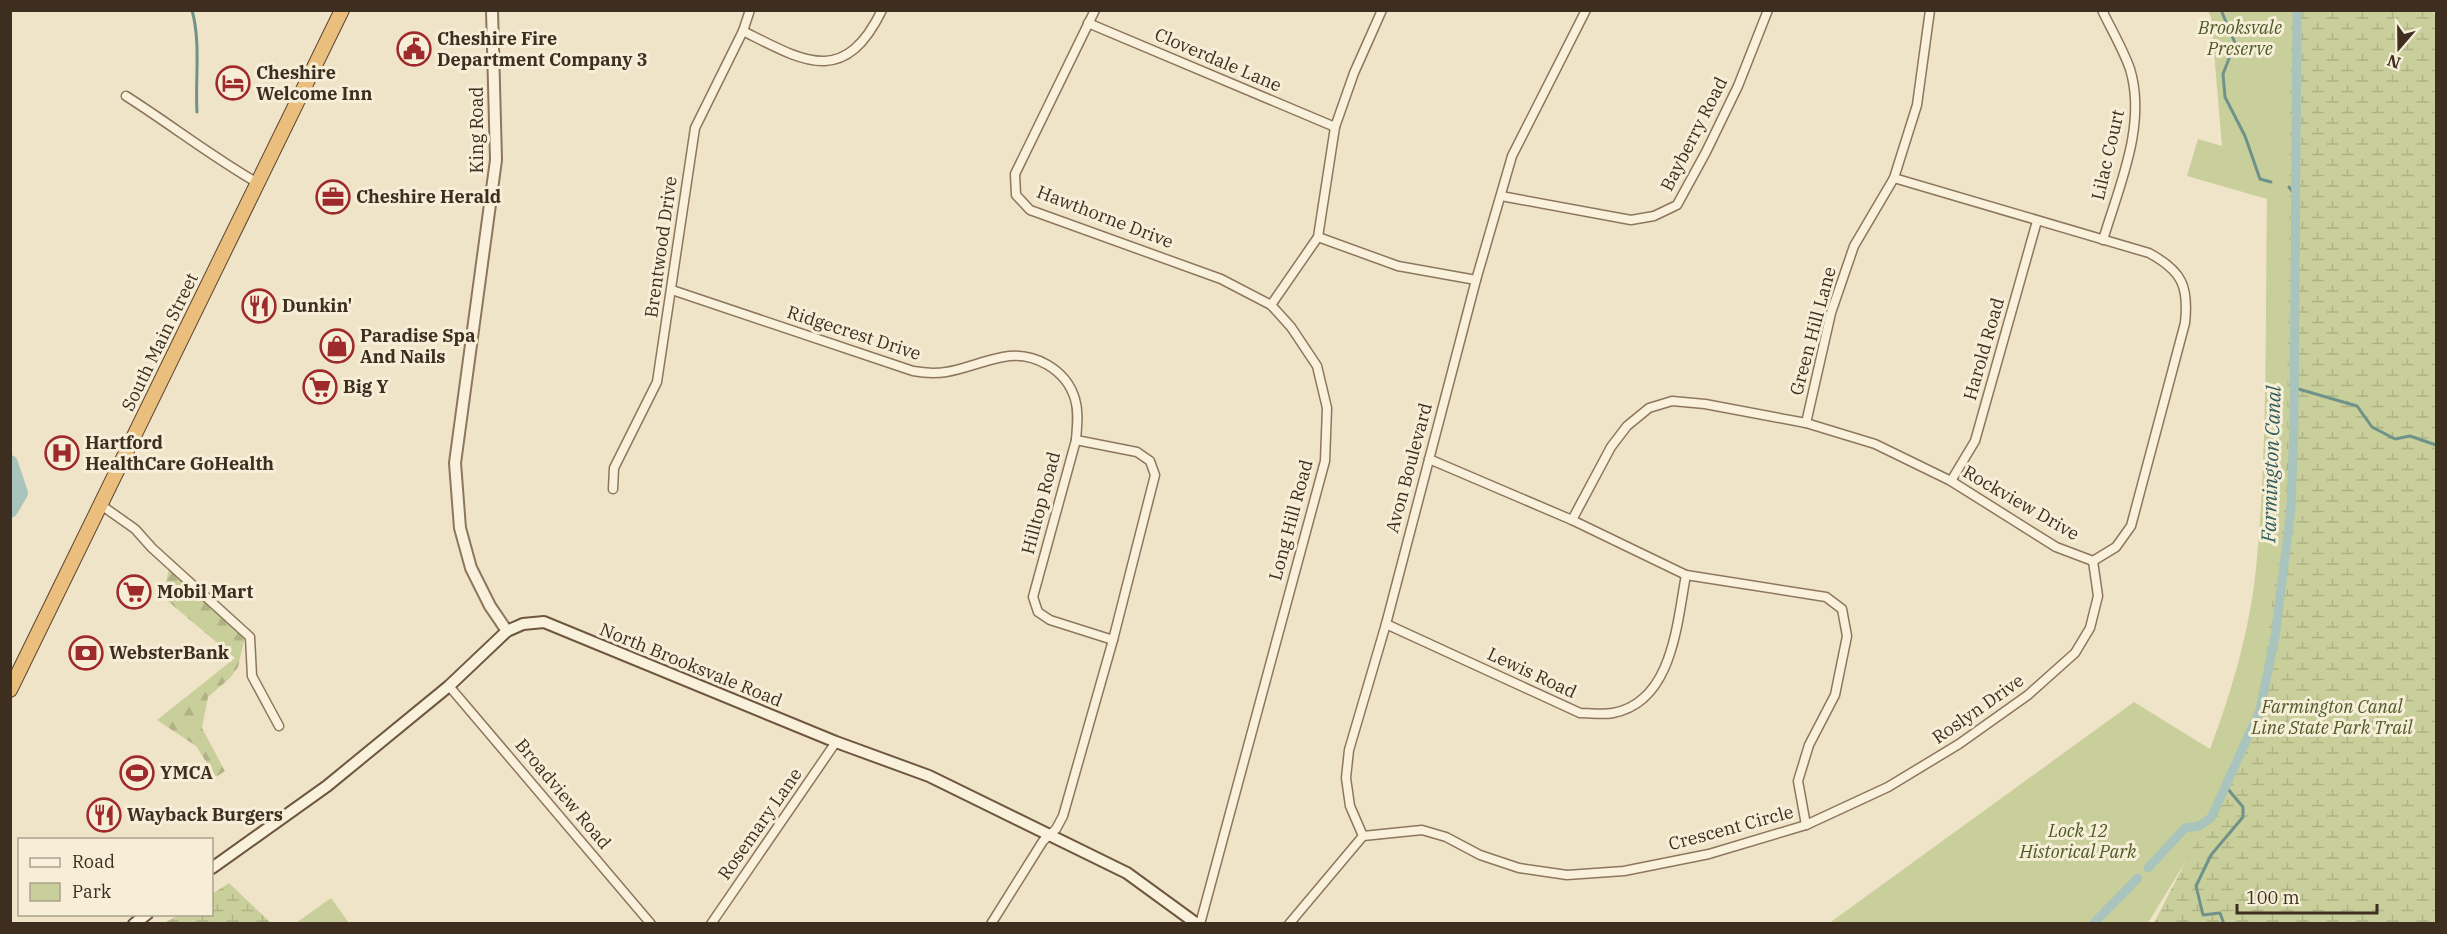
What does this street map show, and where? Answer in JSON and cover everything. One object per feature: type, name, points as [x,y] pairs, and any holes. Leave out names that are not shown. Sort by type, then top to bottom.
[{"type":"highway","name":"South Main Street","points":[[12,681],[101,505],[256,182],[342,10]]},
{"type":"main road","name":"King Road","points":[[492,10],[496,160],[455,463],[460,528],[471,568],[490,606],[507,631]]},
{"type":"main road","name":"North Brooksvale Road","points":[[213,867],[327,786],[449,686],[507,631],[523,624],[544,622],[836,742],[929,776],[1127,873],[1199,924]]},
{"type":"street","name":"Brentwood Drive","points":[[613,489],[614,468],[657,382],[695,128],[743,31],[750,10]]},
{"type":"street","points":[[743,31],[798,59],[821,62],[848,55],[872,30],[882,10]]},
{"type":"street","name":"Hawthorne Drive","points":[[1095,10],[1015,174],[1016,195],[1030,210],[1221,279],[1271,305]]},
{"type":"street","points":[[1271,305],[1318,237],[1335,127],[1354,74],[1382,10]]},
{"type":"street","name":"Avon Boulevard","points":[[1363,836],[1350,806],[1349,750],[1386,624],[1476,280],[1512,156],[1586,10]]},
{"type":"street","name":"Bayberry Road","points":[[1501,196],[1631,220],[1654,216],[1677,205],[1738,86],[1768,10]]},
{"type":"street","name":"Green Hill Lane","points":[[1806,423],[1831,313],[1854,246],[1894,178],[1917,105],[1930,10]]},
{"type":"street","name":"Lilac Court","points":[[2102,10],[2130,69],[2136,105],[2132,142],[2103,240]]},
{"type":"street","name":"Cloverdale Lane","points":[[1088,23],[1335,127]]},
{"type":"street","points":[[126,96],[182,131],[223,163],[256,182]]},
{"type":"street","name":"Rockview Drive","points":[[1572,520],[1611,447],[1627,426],[1649,408],[1672,401],[1705,404],[1806,423],[1875,444],[1951,481],[2056,547],[2093,561],[2116,547],[2131,526],[2185,323],[2187,302],[2183,282],[2169,264],[2149,253],[1894,178]]},
{"type":"street","name":"Harold Road","points":[[1951,481],[1975,441],[2037,221]]},
{"type":"street","points":[[1318,237],[1398,266],[1476,280]]},
{"type":"street","name":"Ridgecrest Drive","points":[[672,290],[914,371],[934,375],[1003,357],[1021,355],[1039,360],[1056,370],[1069,383],[1076,401],[1076,440]]},
{"type":"street","name":"Long Hill Road","points":[[1199,924],[1325,461],[1327,408],[1317,366],[1291,327],[1271,305]]},
{"type":"street","name":"Hilltop Road","points":[[991,924],[1062,816],[1113,640],[1155,475],[1150,461],[1137,452],[1076,440],[1033,597],[1038,612],[1050,620],[1113,640]]},
{"type":"street","name":"Crescent Circle","points":[[1363,836],[1422,830],[1446,837],[1480,855],[1519,867],[1567,875],[1624,871],[1709,854],[1806,825],[1798,781],[1809,745],[1835,695],[1847,636],[1842,609],[1826,597],[1686,575],[1572,520],[1429,459]]},
{"type":"street","points":[[101,505],[130,524],[152,548],[250,637],[252,676],[279,726]]},
{"type":"street","name":"Roslyn Drive","points":[[1806,825],[1888,787],[1959,744],[2028,695],[2075,653],[2090,628],[2098,596],[2093,561]]},
{"type":"street","name":"Lewis Road","points":[[1386,624],[1580,713],[1614,713],[1642,701],[1661,677],[1672,648],[1686,575]]},
{"type":"street","name":"Broadview Road","points":[[449,686],[651,924]]},
{"type":"street","name":"Rosemary Lane","points":[[711,924],[836,742]]},
{"type":"street","points":[[1289,924],[1363,836]]},
{"type":"green space","name":"Farmington Canal Line State Park Trail","points":[[2432,10],[2436,16],[2436,923],[2154,923],[2233,769],[2258,713],[2284,511],[2287,452],[2291,11]]},
{"type":"green space","points":[[2208,11],[2291,11],[2436,549],[2192,851],[2148,923],[1828,924],[2134,702],[2210,749],[2239,660],[2256,568],[2264,430],[2267,199],[2187,176],[2198,139],[2222,146],[2211,17]]},
{"type":"green space","points":[[169,568],[245,637],[238,667],[230,678],[208,697],[202,728],[225,771],[216,777],[196,746],[157,720],[235,658],[163,597]]},
{"type":"green space","points":[[229,883],[271,923],[164,923],[177,916],[213,916],[213,893]]},
{"type":"green space","points":[[331,898],[349,923],[296,923]]},
{"type":"waterway","points":[[192,10],[197,48],[197,112]]},
{"type":"waterway","points":[[2221,10],[2235,43],[2223,74],[2225,97],[2245,136],[2260,179],[2271,182]]},
{"type":"waterway","name":"Farmington Canal","points":[[2148,868],[2185,828],[2199,826],[2211,818],[2260,710],[2275,637],[2291,509],[2294,425],[2297,10]]},
{"type":"waterway","name":"Farmington Canal","points":[[2289,187],[2296,196]]},
{"type":"waterway","points":[[2295,388],[2357,406],[2372,427],[2395,439],[2410,436],[2436,445]]},
{"type":"waterway","points":[[10,463],[20,493],[10,510]]},
{"type":"waterway","points":[[2224,924],[2220,913],[2203,915],[2196,886],[2211,855],[2243,817],[2243,807],[2227,788]]},
{"type":"waterway","name":"Farmington Canal","points":[[2093,924],[2138,878]]},
{"type":"place","name":"Cheshire Fire Department Company 3","points":[[414,49]]},
{"type":"place","name":"Cheshire Welcome Inn","points":[[233,83]]},
{"type":"place","name":"Cheshire Herald","points":[[333,197]]},
{"type":"place","name":"Dunkin'","points":[[259,306]]},
{"type":"place","name":"Paradise Spa And Nails","points":[[337,346]]},
{"type":"place","name":"Big Y","points":[[320,387]]},
{"type":"place","name":"Hartford HealthCare GoHealth","points":[[62,453]]},
{"type":"place","name":"Mobil Mart","points":[[134,592]]},
{"type":"place","name":"WebsterBank","points":[[86,653]]},
{"type":"place","name":"YMCA","points":[[137,773]]},
{"type":"place","name":"Wayback Burgers","points":[[104,815]]},
{"type":"park label","name":"Brooksvale Preserve","points":[[2240,38]]},
{"type":"park label","name":"Lock 12 Historical Park","points":[[2078,841]]}]
